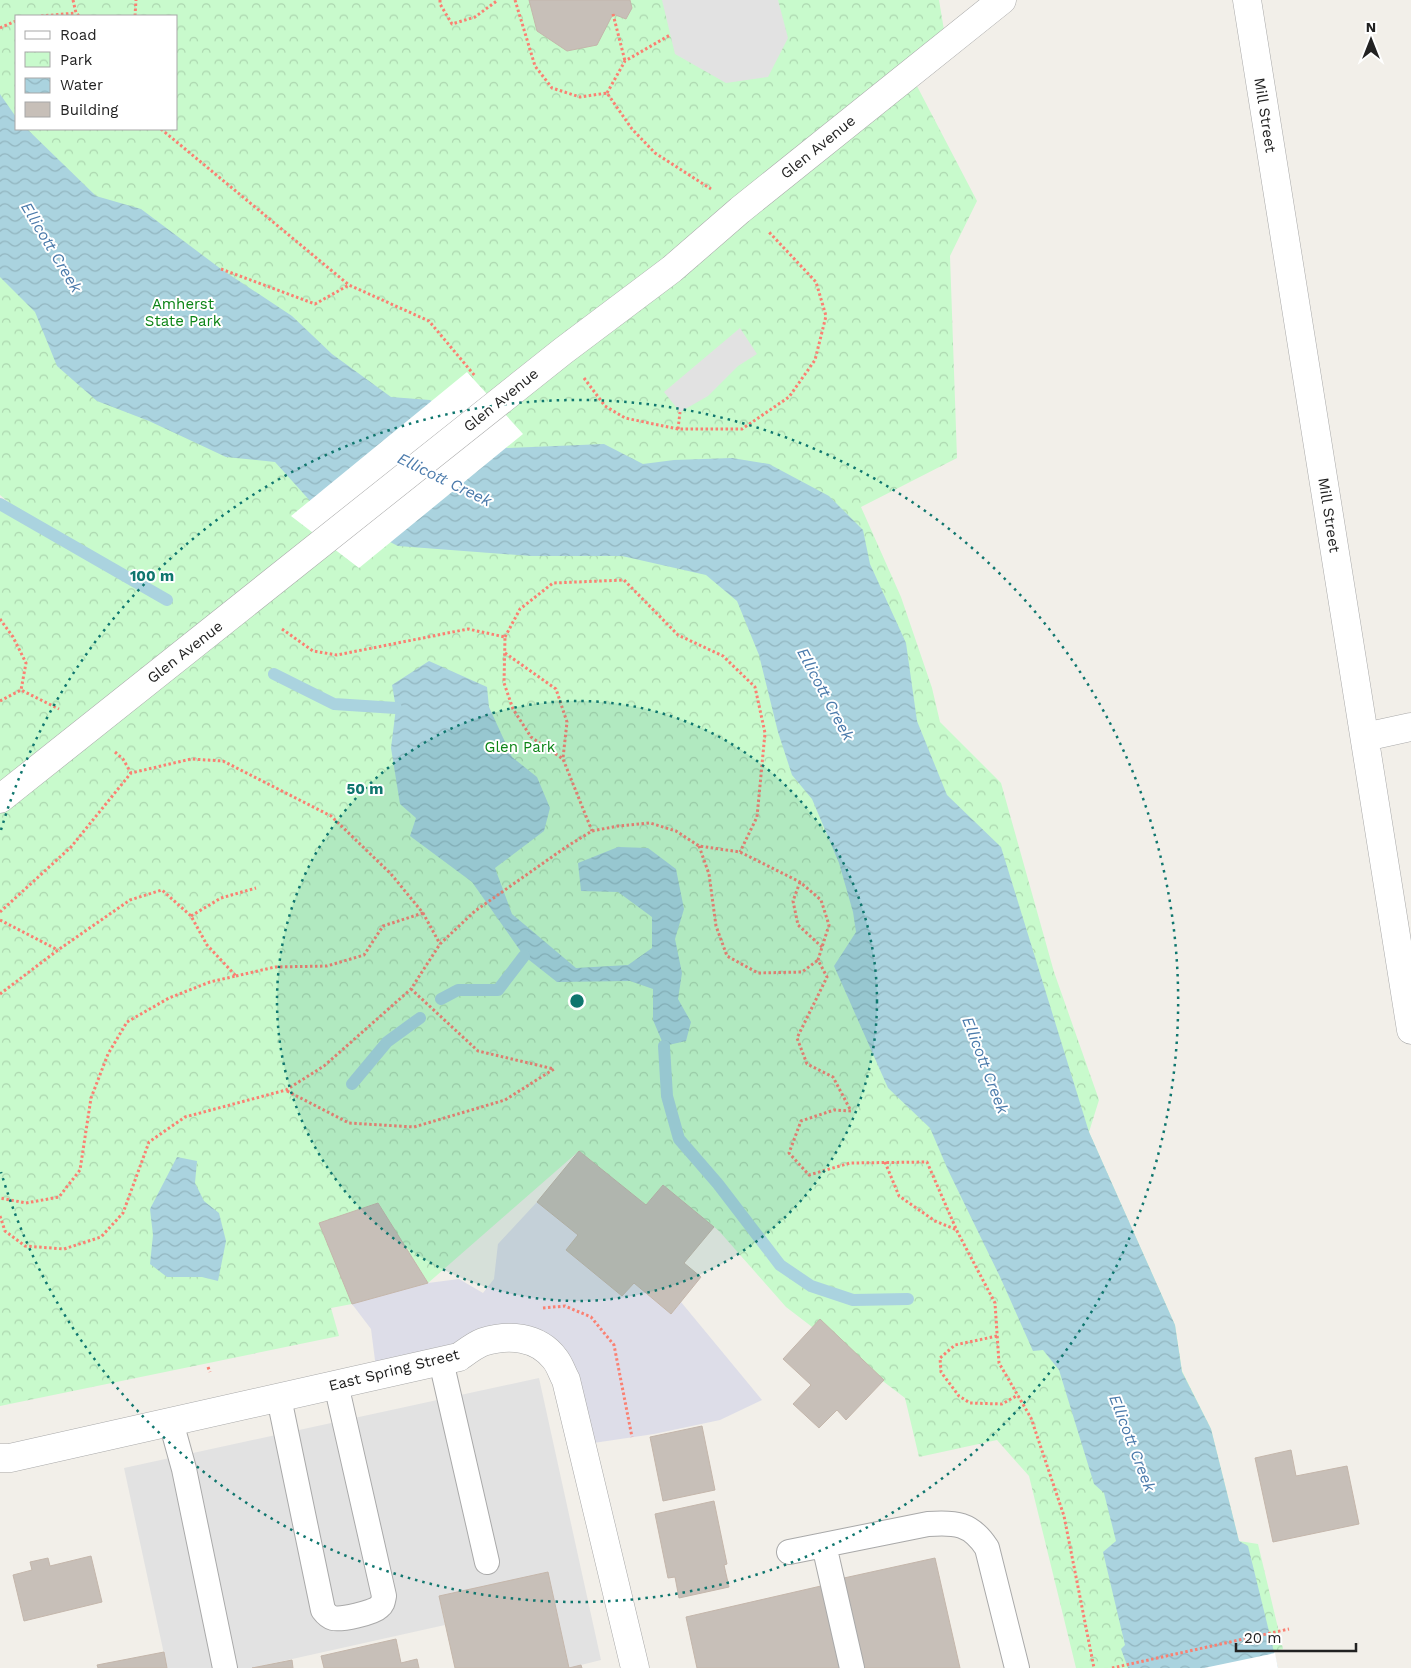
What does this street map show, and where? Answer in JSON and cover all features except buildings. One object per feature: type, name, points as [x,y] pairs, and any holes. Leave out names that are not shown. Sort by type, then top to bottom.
[{"type":"street","name":"Glen Avenue","points":[[0,799],[498,402],[672,269],[740,210],[1002,0]]},
{"type":"street","name":"Mill Street","points":[[1247,0],[1411,1030]]},
{"type":"street","points":[[1365,737],[1411,727]]},
{"type":"street","name":"East Spring Street","points":[[0,1458],[10,1458],[450,1359],[481,1343],[504,1338],[520,1338],[533,1342],[544,1348],[556,1360],[566,1380],[635,1668]]},
{"type":"lane","points":[[450,1359],[487,1562]]},
{"type":"lane","points":[[279,1398],[323,1610],[333,1618],[368,1612],[379,1608],[384,1596],[336,1384]]},
{"type":"lane","points":[[171,1422],[184,1469],[226,1668]]},
{"type":"lane","points":[[789,1552],[928,1524],[951,1522],[963,1526],[980,1538],[987,1548],[1017,1668]]},
{"type":"lane","points":[[824,1545],[852,1668]]},
{"type":"path","points":[[73,0],[77,15]]},
{"type":"path","points":[[135,15],[136,0]]},
{"type":"path","points":[[440,0],[440,4],[452,24],[475,17],[498,0]]},
{"type":"path","points":[[613,14],[625,60]]},
{"type":"path","points":[[0,28],[15,21]]},
{"type":"path","points":[[607,93],[625,60],[670,35]]},
{"type":"path","points":[[162,130],[349,285],[429,321],[498,402]]},
{"type":"path","points":[[221,270],[314,304],[349,285]]},
{"type":"path","points":[[678,429],[680,412]]},
{"type":"path","points":[[563,759],[531,737],[513,709],[504,683],[505,637],[520,609],[553,582],[624,580],[678,635],[723,656],[755,687],[765,733],[757,818],[740,852]]},
{"type":"path","points":[[0,619],[13,637],[26,663],[21,690]]},
{"type":"path","points":[[282,629],[313,651],[337,655],[468,629],[505,637]]},
{"type":"path","points":[[505,653],[556,689],[566,722],[563,759],[592,832]]},
{"type":"path","points":[[0,912],[71,847],[131,773],[190,759],[223,761],[331,816],[390,874],[423,913],[440,944]]},
{"type":"path","points":[[0,1216],[5,1231],[25,1246],[64,1249],[101,1237],[123,1213],[149,1142],[185,1116],[286,1090],[324,1066],[411,989],[440,944],[475,911],[520,878],[592,832],[618,826],[650,823],[676,832],[699,846],[740,852],[800,882],[821,900],[829,925],[818,960],[802,972],[758,973],[727,956],[716,926],[709,874],[699,846]]},
{"type":"path","points":[[800,882],[793,901],[798,925],[822,947]]},
{"type":"path","points":[[190,916],[221,898],[256,888]]},
{"type":"path","points":[[0,994],[58,950],[130,900],[162,890],[190,916],[207,945],[236,976]]},
{"type":"path","points":[[0,1198],[26,1203],[59,1197],[80,1170],[92,1098],[108,1054],[127,1022],[169,998],[210,982],[275,967],[327,966],[364,955],[383,926],[423,913]]},
{"type":"path","points":[[0,920],[58,950]]},
{"type":"path","points":[[818,960],[827,977],[797,1038],[807,1064],[833,1077],[851,1110],[834,1110],[801,1120],[789,1153],[809,1175],[850,1163],[927,1162],[957,1231],[996,1303],[999,1363],[1031,1418],[1064,1516],[1094,1668]]},
{"type":"path","points":[[286,1090],[349,1123],[414,1126],[505,1100],[554,1069],[478,1051],[411,989]]},
{"type":"path","points":[[885,1162],[899,1196],[935,1221],[957,1231]]},
{"type":"path","points":[[997,1336],[955,1346],[940,1358],[940,1372],[959,1396],[970,1403],[1002,1404],[1018,1395]]},
{"type":"path","points":[[1112,1668],[1289,1629]]},
{"type":"green space","name":"Glen Park","points":[[0,0],[939,0],[944,30],[907,67],[977,201],[950,256],[957,458],[861,507],[901,597],[932,688],[940,722],[1001,783],[1054,972],[1099,1100],[1089,1132],[1175,1325],[1182,1371],[1211,1429],[1239,1541],[1258,1544],[1283,1649],[1201,1668],[1076,1668],[1029,1476],[997,1440],[919,1457],[905,1398],[786,1307],[719,1231],[663,1185],[646,1205],[579,1151],[428,1283],[378,1203],[320,1223],[352,1304],[331,1308],[339,1336],[0,1406],[0,502],[19,511],[0,495]]},
{"type":"shaded area","points":[[662,0],[778,0],[788,38],[768,77],[726,83],[675,54]]},
{"type":"shaded area","points":[[740,328],[757,354],[738,366],[708,396],[680,412],[664,392]]},
{"type":"shaded area","points":[[537,1202],[578,1235],[566,1250],[622,1296],[634,1283],[671,1314],[681,1302],[762,1400],[720,1420],[654,1434],[580,1445],[566,1380],[533,1341],[377,1376],[371,1329],[352,1304],[428,1283],[459,1279],[483,1293],[494,1279],[498,1244]]},
{"type":"shaded area","points":[[539,1378],[601,1660],[569,1668],[548,1572],[439,1596],[445,1625],[252,1668],[167,1668],[124,1468]]},
{"type":"water","name":"Ellicott Creek","points":[[0,94],[15,116],[15,130],[28,130],[96,196],[141,209],[221,269],[292,316],[332,354],[391,397],[430,400],[507,448],[604,444],[643,464],[674,460],[732,458],[769,464],[829,496],[863,530],[870,564],[906,643],[917,721],[947,795],[1001,847],[1089,1132],[1175,1325],[1182,1372],[1211,1429],[1239,1541],[1248,1546],[1278,1668],[1128,1668],[1121,1649],[1125,1645],[1103,1552],[1116,1541],[1104,1493],[1094,1484],[1059,1370],[1043,1350],[1033,1351],[930,1128],[888,1088],[834,966],[856,932],[853,912],[839,863],[812,799],[792,775],[778,732],[759,655],[737,601],[706,575],[622,556],[531,556],[398,546],[312,503],[275,462],[226,457],[149,421],[97,401],[57,366],[35,312],[0,277]]},
{"type":"water","points":[[429,661],[487,687],[489,707],[512,757],[537,777],[550,808],[544,831],[495,868],[512,914],[576,968],[628,965],[652,948],[652,917],[618,892],[581,891],[578,863],[618,847],[648,848],[676,869],[684,909],[675,939],[682,973],[678,999],[691,1022],[686,1041],[664,1046],[653,1020],[653,989],[630,981],[557,982],[524,956],[472,882],[410,836],[416,818],[400,804],[391,748],[396,708],[392,685]]},
{"type":"water","points":[[177,1157],[197,1161],[195,1183],[204,1201],[219,1213],[226,1241],[218,1281],[202,1277],[167,1277],[150,1264],[153,1235],[150,1209]]},
{"type":"pier","points":[[467,372],[523,434],[359,568],[291,516]]},
{"type":"pier","points":[[1275,1653],[1278,1668],[1204,1668]]},
{"type":"waterway","points":[[0,504],[167,600]]},
{"type":"waterway","points":[[274,674],[334,704],[396,708]]},
{"type":"waterway","points":[[441,999],[458,990],[498,990],[524,956]]},
{"type":"waterway","points":[[352,1084],[387,1042],[420,1018]]},
{"type":"waterway","points":[[664,1046],[667,1096],[679,1139],[718,1184],[780,1265],[811,1286],[853,1300],[908,1299]]},
{"type":"park label","name":"Amherst State Park","points":[[183,312]]}]
